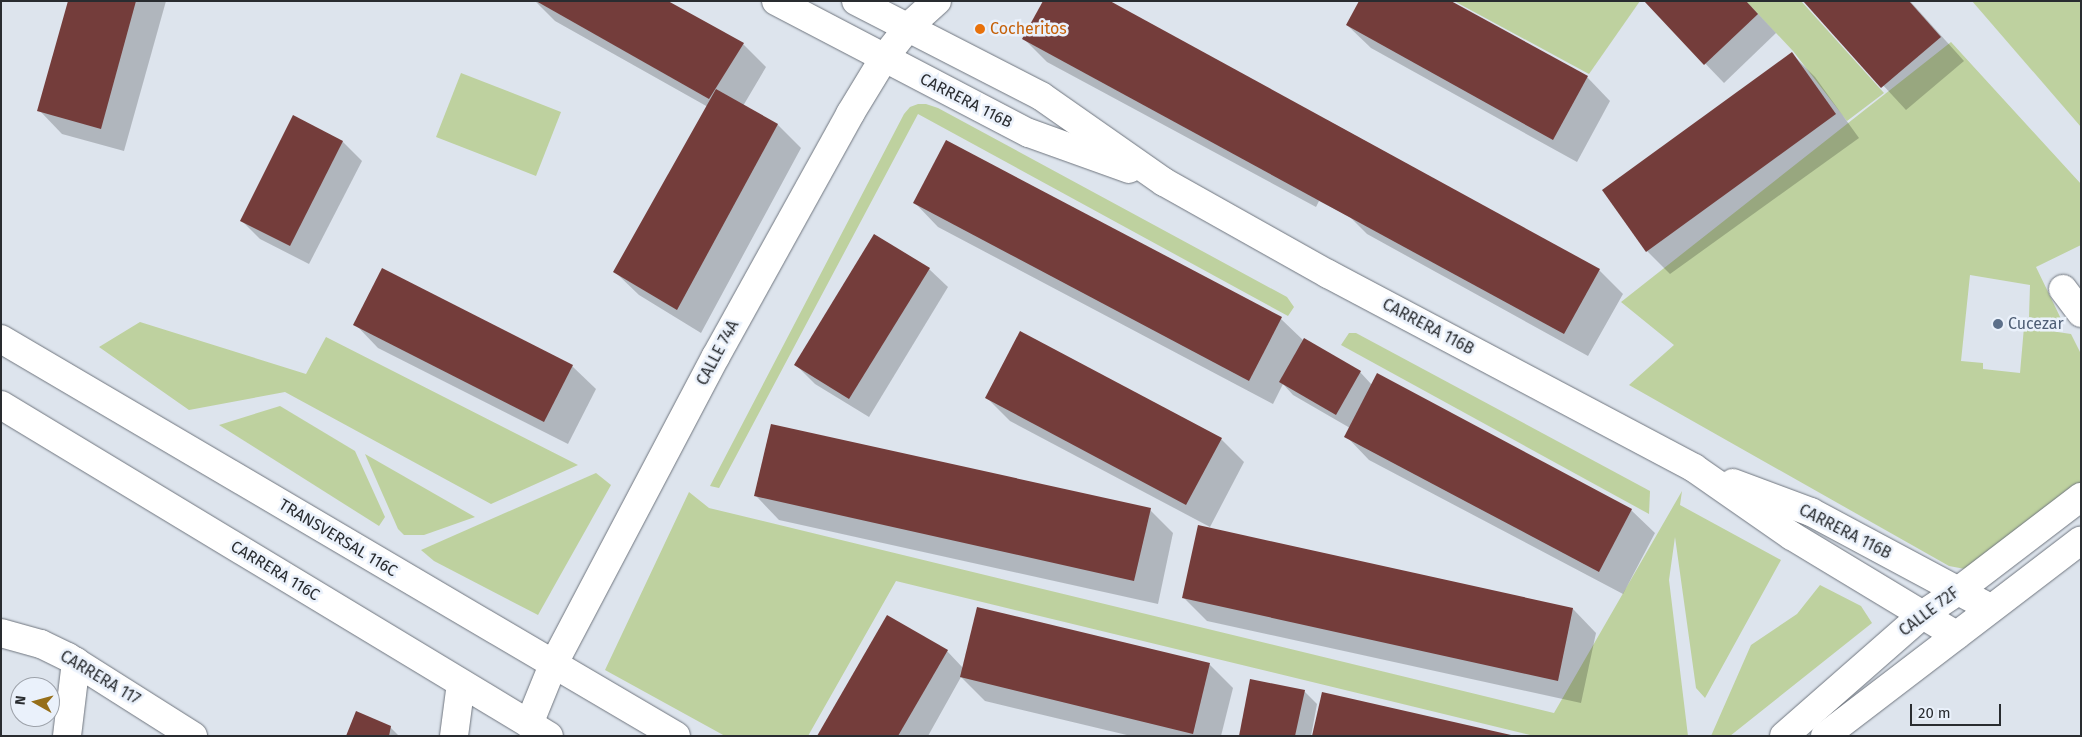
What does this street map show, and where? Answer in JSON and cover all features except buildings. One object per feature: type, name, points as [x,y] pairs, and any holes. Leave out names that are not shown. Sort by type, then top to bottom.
[{"type":"street","name":"CARRERA 116B","points":[[776,1],[1029,133],[1164,182]]},
{"type":"street","name":"CARRERA 116B","points":[[856,1],[1042,96],[1164,182],[1328,274],[1694,468],[1792,536],[1956,635]]},
{"type":"street","name":"CALLE 74A","points":[[539,730],[552,665],[716,356],[850,114],[884,58],[908,27],[936,1]]},
{"type":"street","points":[[2063,289],[2081,313]]},
{"type":"street","name":"TRANSVERSAL 116C","points":[[1,339],[552,665],[676,736]]},
{"type":"street","name":"CARRERA 116C","points":[[1,405],[539,730]]},
{"type":"street","name":"CARRERA 116B","points":[[1694,468],[1811,512],[1990,608]]},
{"type":"street","name":"CALLE 72F","points":[[1784,736],[1922,615],[1958,591],[2081,497]]},
{"type":"street","points":[[1825,736],[2081,540]]},
{"type":"street","name":"CARRERA 117","points":[[1,632],[41,644],[76,662],[193,736]]},
{"type":"street","points":[[67,736],[76,662]]},
{"type":"street","points":[[454,736],[461,683]]},
{"type":"green space","points":[[1454,1],[1640,1],[1589,74]]},
{"type":"green space","points":[[1746,1],[1801,1],[1884,93],[1847,121],[1793,51]]},
{"type":"green space","points":[[1972,1],[2081,1],[2081,127]]},
{"type":"green space","points":[[1951,42],[2081,184],[2081,245],[2036,267],[2063,323],[2029,317],[2030,285],[1970,275],[1961,361],[1983,363],[1983,369],[2020,373],[2024,327],[2071,334],[2081,354],[2081,484],[1965,569],[1949,566],[1629,385],[1674,345],[1621,302]]},
{"type":"green space","points":[[461,73],[561,112],[536,176],[436,137]]},
{"type":"green space","points":[[926,104],[938,108],[1287,297],[1294,307],[1288,316],[918,114],[719,488],[710,486],[904,114],[910,107]]},
{"type":"green space","points":[[140,322],[306,374],[326,337],[578,465],[491,504],[285,392],[189,410],[99,347]]},
{"type":"green space","points":[[1349,333],[1356,333],[1650,491],[1649,514],[1341,345]]},
{"type":"green space","points":[[280,406],[355,451],[385,517],[379,526],[219,425]]},
{"type":"green space","points":[[365,454],[475,517],[424,535],[404,535],[398,529]]},
{"type":"green space","points":[[596,473],[611,485],[538,615],[434,561],[421,550]]},
{"type":"green space","points":[[1682,491],[1680,505],[1781,560],[1705,698],[1696,688],[1675,537],[1669,580],[1688,736],[1534,736],[896,581],[808,736],[725,736],[605,670],[689,492],[709,508],[1554,713]]},
{"type":"green space","points":[[1820,585],[1861,606],[1872,623],[1730,736],[1711,736],[1751,645],[1797,614]]},
{"type":"place","name":"Cocheritos","points":[[980,29]]},
{"type":"place","name":"Cucezar","points":[[1998,324]]}]
